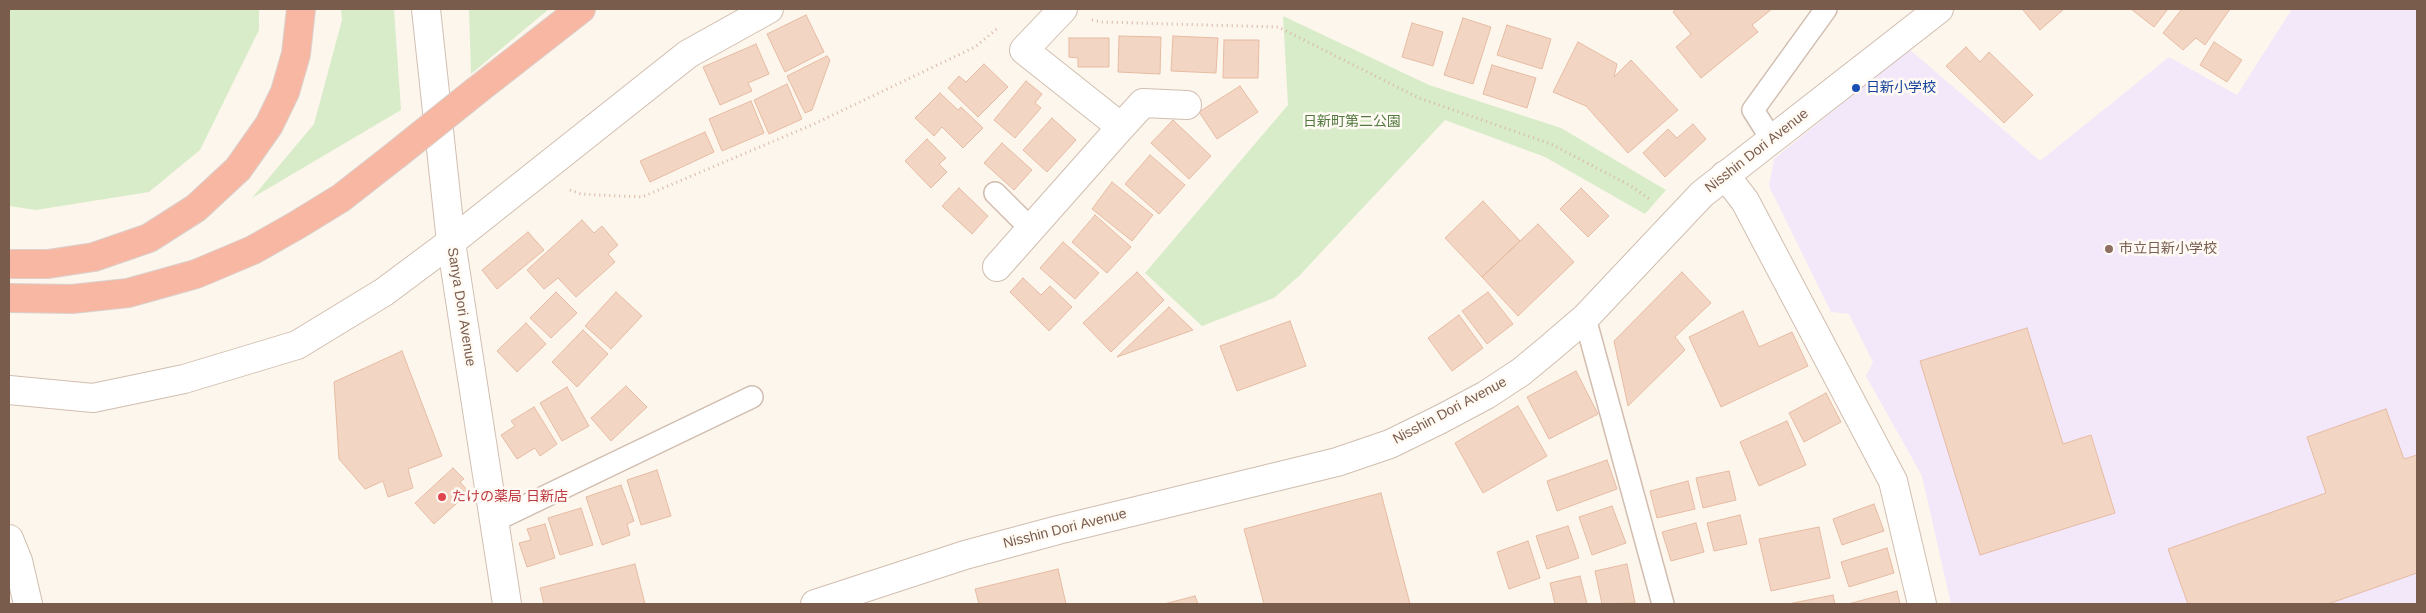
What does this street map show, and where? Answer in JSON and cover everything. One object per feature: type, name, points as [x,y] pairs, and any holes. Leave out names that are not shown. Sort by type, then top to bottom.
[{"type":"highway","points":[[9,264],[48,264],[94,257],[149,238],[196,208],[238,170],[269,125],[285,92],[296,54],[302,9]]},
{"type":"highway","points":[[9,298],[72,300],[128,293],[196,274],[253,250],[342,198],[580,9]]},
{"type":"street","name":"Sanya Dori Avenue","points":[[426,9],[451,242],[507,604]]},
{"type":"street","points":[[9,390],[93,398],[184,379],[298,345],[384,292],[534,178],[688,54],[769,9]]},
{"type":"street","name":"Nisshin Dori Avenue","points":[[815,604],[965,555],[1337,462],[1390,444],[1493,390],[1521,372],[1585,318],[1677,218],[1725,175],[1939,9]]},
{"type":"street","points":[[1062,10],[1024,50],[1121,127]]},
{"type":"street","points":[[997,267],[1143,103],[1187,105]]},
{"type":"street","points":[[1725,175],[1746,201],[1893,481],[1922,604]]},
{"type":"street","points":[[9,538],[18,560],[28,604]]},
{"type":"lane","points":[[1772,140],[1753,110],[1826,9]]},
{"type":"lane","points":[[995,193],[1031,229]]},
{"type":"lane","points":[[1585,318],[1663,604]]},
{"type":"lane","points":[[494,521],[752,397]]},
{"type":"path","points":[[1062,10],[1101,22],[1278,27],[1419,98],[1551,144],[1631,186],[1677,218]]},
{"type":"path","points":[[534,178],[581,194],[642,197],[814,124],[975,48],[1004,22]]},
{"type":"shaded area","name":"市立日新小学校","points":[[2292,9],[2417,9],[2417,604],[1951,604],[1922,476],[1866,376],[1873,362],[1849,314],[1831,312],[1769,186],[1774,159],[1909,49],[2040,161],[2169,57],[2237,95]]},
{"type":"green space","points":[[9,9],[259,9],[259,30],[200,150],[149,192],[36,210],[9,206]]},
{"type":"green space","points":[[341,9],[394,9],[401,110],[252,198],[314,124],[342,20]]},
{"type":"green space","points":[[469,9],[549,9],[471,74]]},
{"type":"green space","name":"日新町第二公園","points":[[1283,16],[1429,85],[1561,128],[1666,190],[1645,214],[1545,157],[1445,120],[1299,276],[1274,298],[1202,326],[1145,273],[1288,105]]},
{"type":"building","points":[[1677,9],[1772,9],[1752,25],[1758,32],[1701,78],[1676,47],[1691,34],[1673,12]]},
{"type":"building","points":[[2022,9],[2064,9],[2040,30]]},
{"type":"building","points":[[2131,9],[2168,9],[2154,27]]},
{"type":"building","points":[[2182,9],[2230,9],[2205,45],[2196,38],[2183,50],[2163,33]]},
{"type":"building","points":[[806,15],[824,52],[785,72],[767,34]]},
{"type":"building","points":[[1463,18],[1491,27],[1473,84],[1444,75]]},
{"type":"building","points":[[1412,23],[1443,32],[1433,66],[1402,57]]},
{"type":"building","points":[[1507,25],[1551,39],[1542,69],[1497,55]]},
{"type":"building","points":[[1119,36],[1161,37],[1160,74],[1118,72]]},
{"type":"building","points":[[1173,36],[1218,38],[1216,73],[1171,71]]},
{"type":"building","points":[[1069,38],[1109,38],[1109,67],[1078,67],[1078,58],[1069,57]]},
{"type":"building","points":[[1224,40],[1259,40],[1258,78],[1223,78]]},
{"type":"building","points":[[1578,42],[1617,64],[1614,77],[1631,60],[1678,110],[1628,153],[1586,106],[1553,92]]},
{"type":"building","points":[[2214,42],[2242,60],[2227,82],[2200,65]]},
{"type":"building","points":[[756,44],[769,74],[748,83],[752,91],[720,105],[703,67]]},
{"type":"building","points":[[1966,47],[1980,62],[1989,52],[2033,95],[2004,123],[1946,66]]},
{"type":"building","points":[[827,56],[830,60],[812,110],[805,113],[787,76]]},
{"type":"building","points":[[984,64],[1008,87],[978,117],[948,88],[959,76],[966,82]]},
{"type":"building","points":[[1492,65],[1536,78],[1527,108],[1483,94]]},
{"type":"building","points":[[1026,81],[1042,94],[1035,103],[1041,108],[1015,138],[994,120]]},
{"type":"building","points":[[787,84],[802,119],[769,134],[754,100]]},
{"type":"building","points":[[1240,86],[1258,112],[1217,139],[1199,112]]},
{"type":"building","points":[[940,93],[958,110],[961,107],[983,128],[963,148],[942,127],[934,136],[915,118]]},
{"type":"building","points":[[751,101],[764,133],[722,151],[709,119]]},
{"type":"building","points":[[1052,118],[1076,140],[1047,172],[1023,150]]},
{"type":"building","points":[[1173,120],[1211,156],[1189,179],[1151,143]]},
{"type":"building","points":[[1693,124],[1706,139],[1665,177],[1643,153],[1668,129],[1677,138]]},
{"type":"building","points":[[705,132],[714,152],[650,182],[640,161]]},
{"type":"building","points":[[927,139],[946,158],[939,164],[947,172],[931,188],[905,161]]},
{"type":"building","points":[[1002,143],[1032,170],[1014,190],[984,163]]},
{"type":"building","points":[[1150,155],[1185,185],[1159,214],[1125,184]]},
{"type":"building","points":[[1112,182],[1153,215],[1132,241],[1092,209]]},
{"type":"building","points":[[959,188],[988,216],[972,234],[942,206]]},
{"type":"building","points":[[1581,188],[1609,216],[1588,237],[1560,209]]},
{"type":"building","points":[[1483,201],[1520,241],[1482,277],[1445,238]]},
{"type":"building","points":[[1095,215],[1131,247],[1107,273],[1072,242]]},
{"type":"building","points":[[582,220],[594,233],[602,226],[618,245],[608,254],[615,262],[576,297],[558,278],[544,289],[527,270]]},
{"type":"building","points":[[1538,224],[1574,262],[1518,316],[1482,277]]},
{"type":"building","points":[[528,232],[544,250],[497,289],[482,270]]},
{"type":"building","points":[[1063,242],[1099,273],[1075,299],[1040,268]]},
{"type":"building","points":[[1137,272],[1164,300],[1111,352],[1083,323]]},
{"type":"building","points":[[1682,272],[1711,303],[1675,337],[1685,350],[1628,406],[1614,341]]},
{"type":"building","points":[[1023,278],[1041,295],[1050,286],[1072,307],[1049,331],[1010,292]]},
{"type":"building","points":[[556,292],[577,313],[551,338],[530,318]]},
{"type":"building","points":[[616,292],[642,316],[611,349],[585,326]]},
{"type":"building","points":[[1488,292],[1513,324],[1487,344],[1462,311]]},
{"type":"building","points":[[1169,307],[1193,330],[1117,357]]},
{"type":"building","points":[[1743,311],[1759,347],[1792,332],[1808,366],[1721,407],[1689,337]]},
{"type":"building","points":[[1459,315],[1483,348],[1452,371],[1428,338]]},
{"type":"building","points":[[1290,321],[1306,366],[1237,391],[1220,346]]},
{"type":"building","points":[[526,323],[546,344],[517,372],[497,351]]},
{"type":"building","points":[[2027,328],[2063,444],[2091,435],[2115,513],[1980,555],[1920,361]]},
{"type":"building","points":[[583,330],[608,354],[577,387],[552,362]]},
{"type":"building","points":[[402,351],[442,456],[408,469],[413,488],[388,497],[383,481],[365,489],[339,459],[334,382]]},
{"type":"building","points":[[1576,371],[1598,414],[1549,439],[1527,397]]},
{"type":"building","points":[[626,386],[647,407],[611,441],[591,418]]},
{"type":"building","points":[[567,387],[589,426],[562,441],[540,403]]},
{"type":"building","points":[[1826,393],[1841,422],[1804,442],[1789,413]]},
{"type":"building","points":[[1518,406],[1547,456],[1483,493],[1455,443]]},
{"type":"building","points":[[534,407],[557,444],[540,456],[535,448],[517,459],[501,435],[515,426],[511,421]]},
{"type":"building","points":[[2386,409],[2404,459],[2417,455],[2417,573],[2328,604],[2188,604],[2168,549],[2326,493],[2307,437]]},
{"type":"building","points":[[1787,421],[1806,465],[1759,486],[1740,442]]},
{"type":"building","points":[[1607,460],[1617,489],[1557,511],[1547,481]]},
{"type":"building","name":"たけの薬局 日新店","points":[[453,468],[464,479],[460,482],[469,492],[434,524],[415,503]]},
{"type":"building","points":[[657,470],[671,516],[641,525],[627,480]]},
{"type":"building","points":[[1729,471],[1736,500],[1703,508],[1696,478]]},
{"type":"building","points":[[1688,481],[1695,509],[1657,518],[1650,491]]},
{"type":"building","points":[[621,485],[634,521],[627,524],[630,535],[602,545],[586,497]]},
{"type":"building","points":[[1381,493],[1410,604],[1264,604],[1244,529]]},
{"type":"building","points":[[1874,504],[1884,531],[1842,545],[1833,519]]},
{"type":"building","points":[[1612,506],[1626,543],[1592,555],[1579,517]]},
{"type":"building","points":[[581,508],[593,545],[560,555],[548,518]]},
{"type":"building","points":[[1740,515],[1747,544],[1714,551],[1707,523]]},
{"type":"building","points":[[1696,523],[1704,552],[1671,561],[1662,532]]},
{"type":"building","points":[[545,524],[555,558],[527,567],[519,543],[531,540],[527,529]]},
{"type":"building","points":[[1568,526],[1579,558],[1547,569],[1536,536]]},
{"type":"building","points":[[1819,527],[1830,578],[1771,591],[1759,539]]},
{"type":"building","points":[[1528,541],[1540,578],[1509,589],[1497,552]]},
{"type":"building","points":[[1887,548],[1894,573],[1849,587],[1841,562]]},
{"type":"building","points":[[635,564],[645,604],[544,604],[540,588]]},
{"type":"building","points":[[1627,564],[1635,603],[1602,604],[1595,571]]},
{"type":"building","points":[[1058,569],[1066,604],[979,604],[975,589]]},
{"type":"building","points":[[1580,576],[1587,604],[1555,604],[1550,583]]},
{"type":"building","points":[[1897,591],[1900,604],[1848,604]]},
{"type":"building","points":[[1833,595],[1835,604],[1788,604]]},
{"type":"building","points":[[1195,596],[1198,604],[1164,604]]},
{"type":"place","name":"日新小学校","points":[[1856,88]]},
{"type":"place","name":"市立日新小学校","points":[[2109,249]]},
{"type":"place","name":"たけの薬局 日新店","points":[[442,497]]}]
